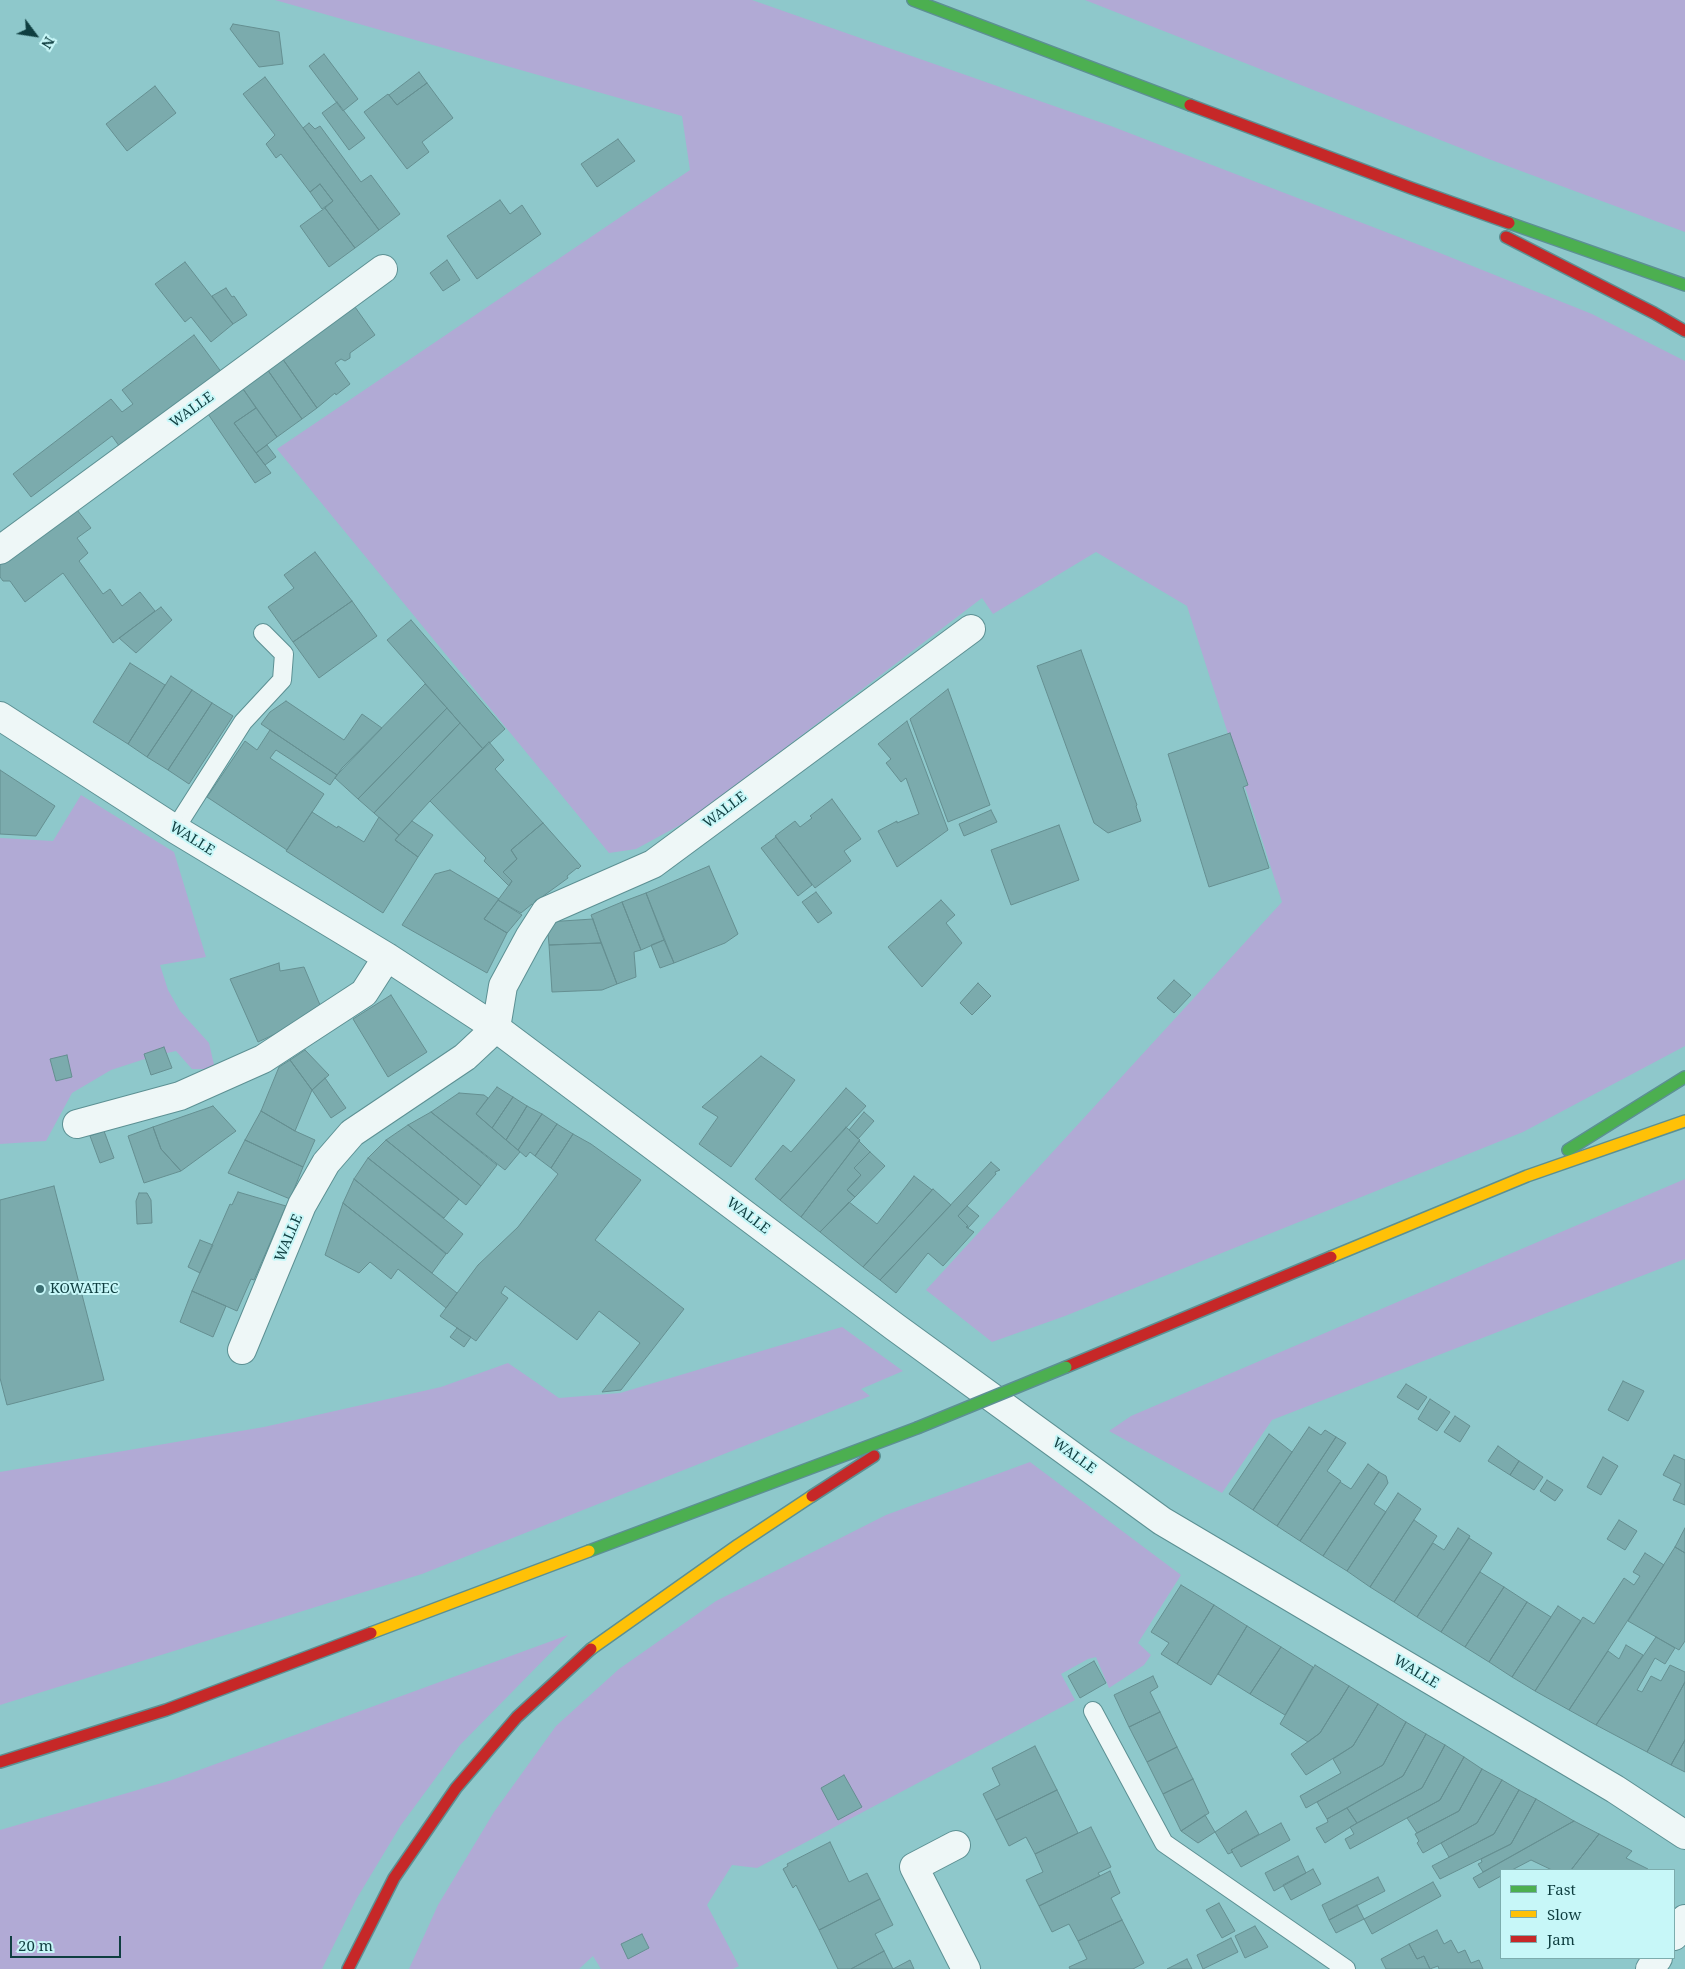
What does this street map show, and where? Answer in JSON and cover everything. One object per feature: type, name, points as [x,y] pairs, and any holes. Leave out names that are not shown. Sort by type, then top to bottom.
[{"type":"highway","points":[[913,0],[1411,188],[1685,285]]},
{"type":"highway","points":[[1411,188],[1654,313],[1685,331]]},
{"type":"highway","points":[[1527,1176],[1685,1077]]},
{"type":"highway","points":[[0,1762],[166,1710],[917,1428],[1527,1176],[1685,1121]]},
{"type":"highway","points":[[348,1969],[394,1878],[456,1788],[517,1717],[584,1654],[738,1545],[917,1428]]},
{"type":"street","name":"WALLE","points":[[0,550],[383,269]]},
{"type":"street","name":"WALLE","points":[[242,1350],[302,1205],[326,1163],[352,1133],[465,1057],[496,1028],[503,986],[546,911],[653,864],[971,629]]},
{"type":"street","name":"WALLE","points":[[0,716],[175,829],[387,957],[496,1028],[895,1327],[1162,1521],[1615,1789],[1685,1835]]},
{"type":"street","points":[[77,1124],[180,1096],[262,1059],[364,993],[387,957]]},
{"type":"street","points":[[956,1845],[914,1867],[966,1969]]},
{"type":"street","points":[[1675,1934],[1685,1919]]},
{"type":"lane","points":[[175,829],[243,722],[282,680],[284,654],[263,633]]},
{"type":"lane","points":[[1093,1710],[1164,1843],[1346,1969]]},
{"type":"shaded area","points":[[275,0],[752,0],[1111,126],[1435,251],[1592,314],[1685,361],[1685,1046],[1523,1132],[1065,1316],[992,1342],[926,1290],[1282,902],[1187,606],[1096,552],[993,614],[982,598],[693,818],[636,849],[609,853],[277,449],[690,170],[682,116]]},
{"type":"shaded area","points":[[1085,0],[1685,0],[1685,232],[1486,158]]},
{"type":"shaded area","points":[[81,795],[174,852],[206,957],[160,965],[168,990],[180,1011],[209,1043],[215,1069],[192,1069],[176,1051],[111,1070],[72,1093],[46,1141],[0,1144],[0,838],[53,841]]},
{"type":"shaded area","points":[[1685,1179],[1685,1259],[1272,1420],[1222,1493],[1109,1431],[1131,1416]]},
{"type":"shaded area","points":[[842,1327],[903,1371],[861,1389],[870,1396],[422,1574],[0,1705],[0,1472],[264,1427],[441,1387],[508,1363],[559,1398],[620,1393]]},
{"type":"shaded area","points":[[1030,1462],[1181,1575],[1138,1643],[1151,1655],[1144,1665],[1109,1688],[1096,1657],[1088,1659],[1061,1674],[1075,1700],[757,1868],[732,1865],[707,1905],[739,1966],[733,1969],[601,1969],[593,1956],[579,1969],[409,1969],[438,1905],[494,1812],[556,1726],[619,1669],[716,1601],[886,1515]]},
{"type":"shaded area","points":[[568,1635],[460,1745],[401,1825],[357,1898],[322,1969],[0,1969],[0,1830],[172,1780]]},
{"type":"building","points":[[233,24],[279,32],[283,64],[259,67],[230,29]]},
{"type":"building","points":[[324,54],[358,99],[343,111],[309,66]]},
{"type":"building","points":[[419,72],[427,83],[397,105],[389,95]]},
{"type":"building","points":[[265,77],[379,230],[355,248],[325,208],[333,201],[320,184],[310,192],[281,154],[276,158],[266,144],[275,135],[243,94]]},
{"type":"building","points":[[427,83],[453,118],[422,142],[429,152],[407,169],[364,112],[388,94],[397,105]]},
{"type":"building","points":[[155,86],[176,113],[127,151],[106,124]]},
{"type":"building","points":[[337,102],[365,138],[349,150],[322,113]]},
{"type":"building","points":[[309,123],[315,129],[320,126],[361,182],[371,175],[400,214],[379,230],[303,128]]},
{"type":"building","points":[[618,139],[635,161],[597,187],[581,164]]},
{"type":"building","points":[[320,184],[333,201],[322,209],[310,192]]},
{"type":"building","points":[[500,200],[510,214],[522,205],[541,234],[477,279],[447,236]]},
{"type":"building","points":[[325,208],[355,248],[329,267],[300,226]]},
{"type":"building","points":[[447,260],[460,280],[443,291],[430,273]]},
{"type":"building","points":[[185,262],[233,324],[211,342],[191,317],[185,322],[155,284]]},
{"type":"building","points":[[226,288],[247,315],[233,324],[212,296]]},
{"type":"building","points":[[355,307],[375,335],[350,353],[350,358],[345,361],[341,359],[335,363],[350,384],[336,395],[335,393],[317,408],[282,358]]},
{"type":"building","points":[[194,335],[222,373],[122,450],[112,436],[31,497],[13,474],[111,399],[122,412],[133,404],[122,390]]},
{"type":"building","points":[[282,358],[317,408],[302,419],[267,369]]},
{"type":"building","points":[[267,369],[302,419],[277,437],[241,386]]},
{"type":"building","points":[[241,386],[256,408],[234,423],[271,473],[255,483],[206,411]]},
{"type":"building","points":[[256,408],[277,437],[256,453],[234,423]]},
{"type":"building","points":[[267,445],[276,457],[265,465],[256,453]]},
{"type":"building","points":[[74,506],[91,528],[77,538],[88,553],[79,561],[103,594],[110,589],[122,606],[140,592],[155,611],[113,643],[63,573],[25,602],[10,581],[3,581],[0,577],[0,560]]},
{"type":"building","points":[[315,552],[352,601],[293,642],[268,607],[294,588],[284,575]]},
{"type":"building","points":[[352,601],[377,636],[319,678],[293,642]]},
{"type":"building","points":[[161,607],[172,620],[136,653],[119,638]]},
{"type":"building","points":[[411,620],[505,729],[483,749],[387,640]]},
{"type":"building","points":[[1081,650],[1137,805],[1141,821],[1108,833],[1094,823],[1037,666]]},
{"type":"building","points":[[130,663],[165,685],[128,744],[93,722]]},
{"type":"building","points":[[171,676],[192,690],[147,757],[128,744]]},
{"type":"building","points":[[425,684],[447,708],[358,799],[335,778],[342,768]]},
{"type":"building","points":[[948,689],[990,805],[948,822],[910,719]]},
{"type":"building","points":[[192,690],[212,703],[168,770],[147,757]]},
{"type":"building","points":[[286,701],[344,740],[362,714],[382,728],[337,775],[261,724],[270,712]]},
{"type":"building","points":[[212,703],[233,716],[189,784],[168,770]]},
{"type":"building","points":[[447,708],[460,723],[374,813],[358,799]]},
{"type":"building","points":[[907,721],[948,830],[897,867],[878,831],[897,821],[897,823],[919,814],[906,778],[901,782],[886,763],[891,759],[878,744]]},
{"type":"building","points":[[460,723],[483,749],[430,801],[399,835],[374,813]]},
{"type":"building","points":[[270,730],[337,775],[330,785],[276,750],[270,758],[324,794],[287,850],[207,797],[245,741],[257,750]]},
{"type":"building","points":[[1230,733],[1248,785],[1243,787],[1269,868],[1209,887],[1168,754]]},
{"type":"building","points":[[489,742],[504,760],[495,769],[543,823],[511,850],[517,859],[503,872],[512,881],[509,886],[484,861],[486,858],[430,801]]},
{"type":"building","points":[[0,770],[55,806],[36,836],[0,834]]},
{"type":"building","points":[[832,799],[861,839],[844,851],[851,861],[815,888],[775,836],[795,821],[800,827],[812,818],[810,816]]},
{"type":"building","points":[[991,810],[997,822],[964,836],[959,824]]},
{"type":"building","points":[[312,812],[364,842],[379,817],[399,835],[395,840],[418,857],[383,913],[286,851]]},
{"type":"building","points":[[412,821],[433,835],[418,857],[395,840]]},
{"type":"building","points":[[543,823],[581,866],[535,902],[537,903],[534,906],[532,904],[521,913],[498,900],[512,881],[503,872],[517,859],[511,850]]},
{"type":"building","points":[[1059,825],[1079,880],[1011,905],[991,850]]},
{"type":"building","points":[[776,837],[812,885],[798,896],[761,848]]},
{"type":"building","points":[[709,866],[738,934],[725,943],[674,963],[646,893]]},
{"type":"building","points":[[450,870],[499,899],[484,919],[507,933],[487,973],[402,925],[435,874]]},
{"type":"building","points":[[816,892],[832,913],[818,923],[802,902]]},
{"type":"building","points":[[646,893],[664,940],[641,950],[622,902]]},
{"type":"building","points":[[498,900],[522,915],[507,933],[484,919]]},
{"type":"building","points":[[941,900],[955,915],[946,923],[962,943],[922,987],[888,947]]},
{"type":"building","points":[[622,902],[641,950],[634,952],[636,977],[617,984],[591,915]]},
{"type":"building","points":[[593,919],[601,943],[549,945],[547,922]]},
{"type":"building","points":[[664,940],[674,963],[660,968],[651,945]]},
{"type":"building","points":[[601,943],[617,984],[602,990],[552,992],[549,945]]},
{"type":"building","points":[[279,963],[280,971],[304,967],[323,1012],[258,1042],[230,979]]},
{"type":"building","points":[[1174,980],[1191,995],[1174,1013],[1157,998]]},
{"type":"building","points":[[978,983],[991,996],[972,1015],[960,1003]]},
{"type":"building","points":[[391,995],[427,1052],[388,1077],[353,1019]]},
{"type":"building","points":[[164,1047],[172,1068],[151,1075],[144,1054]]},
{"type":"building","points":[[305,1050],[329,1075],[312,1090],[290,1060]]},
{"type":"building","points":[[67,1055],[72,1077],[56,1081],[50,1059]]},
{"type":"building","points":[[761,1056],[795,1080],[731,1167],[699,1144],[718,1117],[702,1107]]},
{"type":"building","points":[[290,1060],[312,1090],[295,1131],[261,1111],[279,1067]]},
{"type":"building","points":[[325,1078],[346,1108],[331,1118],[312,1090]]},
{"type":"building","points":[[497,1087],[513,1097],[492,1128],[476,1114]]},
{"type":"building","points":[[846,1088],[866,1106],[780,1200],[755,1179],[783,1145],[791,1152]]},
{"type":"building","points":[[459,1093],[484,1095],[488,1098],[476,1114],[520,1152],[505,1170],[431,1112]]},
{"type":"building","points":[[513,1097],[527,1106],[506,1140],[492,1128]]},
{"type":"building","points":[[213,1106],[236,1131],[181,1171],[161,1149],[153,1127]]},
{"type":"building","points":[[527,1106],[542,1114],[518,1150],[506,1140]]},
{"type":"building","points":[[261,1111],[295,1131],[315,1140],[303,1167],[245,1140]]},
{"type":"building","points":[[431,1112],[497,1165],[481,1186],[408,1125]]},
{"type":"building","points":[[864,1112],[874,1121],[858,1139],[849,1130]]},
{"type":"building","points":[[542,1114],[557,1124],[535,1156],[530,1152],[526,1157],[518,1150]]},
{"type":"building","points":[[557,1124],[573,1134],[551,1168],[535,1156]]},
{"type":"building","points":[[408,1125],[481,1186],[466,1205],[386,1140]]},
{"type":"building","points":[[153,1127],[161,1149],[181,1171],[144,1183],[128,1136]]},
{"type":"building","points":[[846,1127],[860,1140],[801,1217],[780,1200]]},
{"type":"building","points":[[104,1131],[114,1158],[100,1163],[90,1136]]},
{"type":"building","points":[[573,1134],[591,1144],[641,1180],[595,1240],[684,1309],[621,1390],[602,1392],[640,1343],[599,1311],[577,1340],[505,1286],[501,1293],[508,1298],[476,1341],[440,1316],[478,1265],[518,1227],[558,1174],[551,1168]]},
{"type":"building","points":[[245,1140],[303,1167],[290,1199],[228,1173]]},
{"type":"building","points":[[386,1140],[459,1199],[444,1218],[368,1158]]},
{"type":"building","points":[[859,1141],[870,1152],[854,1168],[861,1175],[847,1190],[855,1197],[820,1232],[801,1217]]},
{"type":"building","points":[[870,1152],[885,1166],[855,1197],[847,1190],[861,1175],[854,1168]]},
{"type":"building","points":[[368,1158],[463,1234],[447,1254],[354,1179]]},
{"type":"building","points":[[991,1162],[1000,1170],[995,1172],[996,1174],[958,1216],[968,1226],[966,1227],[974,1232],[943,1266],[928,1253],[896,1293],[880,1280]]},
{"type":"building","points":[[914,1176],[932,1190],[863,1267],[820,1232],[849,1202],[877,1224]]},
{"type":"building","points":[[354,1179],[446,1254],[432,1273],[343,1203]]},
{"type":"building","name":"KOWATEC","points":[[54,1186],[104,1380],[7,1405],[0,1378],[0,1200]]},
{"type":"building","points":[[933,1189],[951,1205],[880,1280],[863,1267]]},
{"type":"building","points":[[238,1192],[286,1206],[254,1280],[251,1279],[237,1311],[192,1291],[230,1204],[232,1205]]},
{"type":"building","points":[[139,1193],[147,1193],[151,1200],[152,1223],[137,1224],[136,1201]]},
{"type":"building","points":[[343,1203],[457,1293],[446,1308],[398,1269],[391,1279],[370,1262],[359,1273],[325,1255]]},
{"type":"building","points":[[967,1206],[979,1216],[968,1228],[958,1216]]},
{"type":"building","points":[[200,1240],[213,1245],[200,1273],[188,1267]]},
{"type":"building","points":[[192,1291],[226,1306],[213,1337],[180,1322]]},
{"type":"building","points":[[457,1328],[471,1337],[464,1347],[450,1337]]},
{"type":"building","points":[[1623,1381],[1644,1391],[1628,1421],[1608,1410]]},
{"type":"building","points":[[1406,1384],[1427,1397],[1418,1410],[1397,1397]]},
{"type":"building","points":[[1430,1399],[1450,1412],[1437,1431],[1418,1419]]},
{"type":"building","points":[[1455,1416],[1470,1426],[1460,1442],[1444,1432]]},
{"type":"building","points":[[1309,1427],[1321,1435],[1325,1430],[1336,1437],[1277,1526],[1253,1510]]},
{"type":"building","points":[[1269,1434],[1292,1452],[1253,1510],[1229,1494]]},
{"type":"building","points":[[1336,1437],[1346,1443],[1327,1471],[1341,1481],[1300,1541],[1277,1526]]},
{"type":"building","points":[[1498,1446],[1519,1461],[1510,1475],[1488,1461]]},
{"type":"building","points":[[1674,1455],[1685,1460],[1685,1505],[1673,1500],[1681,1484],[1663,1475]]},
{"type":"building","points":[[1603,1457],[1618,1466],[1601,1495],[1587,1487]]},
{"type":"building","points":[[1519,1461],[1543,1477],[1534,1490],[1510,1475]]},
{"type":"building","points":[[1368,1464],[1379,1472],[1323,1556],[1300,1541],[1340,1482],[1351,1489]]},
{"type":"building","points":[[1379,1472],[1386,1476],[1388,1483],[1374,1504],[1386,1512],[1347,1571],[1323,1556]]},
{"type":"building","points":[[1547,1480],[1563,1490],[1555,1501],[1540,1491]]},
{"type":"building","points":[[1398,1493],[1421,1509],[1370,1587],[1347,1571]]},
{"type":"building","points":[[1414,1520],[1437,1536],[1394,1602],[1370,1587]]},
{"type":"building","points":[[1619,1520],[1637,1531],[1625,1550],[1607,1539]]},
{"type":"building","points":[[1458,1528],[1470,1536],[1417,1617],[1394,1602],[1433,1543],[1444,1550]]},
{"type":"building","points":[[1685,1528],[1685,1553],[1675,1547]]},
{"type":"building","points":[[1469,1538],[1492,1553],[1441,1632],[1417,1617]]},
{"type":"building","points":[[1675,1547],[1685,1553],[1685,1641],[1679,1650],[1628,1621]]},
{"type":"building","points":[[1645,1553],[1664,1565],[1569,1710],[1535,1691],[1583,1617],[1594,1624],[1624,1578],[1634,1585],[1640,1576],[1633,1572]]},
{"type":"building","points":[[1480,1572],[1504,1587],[1465,1647],[1441,1632]]},
{"type":"building","points":[[1181,1585],[1214,1605],[1177,1664],[1161,1654],[1169,1643],[1151,1632]]},
{"type":"building","points":[[1504,1587],[1527,1602],[1489,1662],[1465,1647]]},
{"type":"building","points":[[1527,1602],[1551,1617],[1512,1677],[1489,1662]]},
{"type":"building","points":[[1214,1605],[1247,1626],[1211,1685],[1177,1664]]},
{"type":"building","points":[[1558,1606],[1581,1621],[1535,1691],[1512,1677]]},
{"type":"building","points":[[1247,1626],[1281,1647],[1250,1694],[1218,1674]]},
{"type":"building","points":[[1656,1637],[1675,1648],[1665,1664],[1655,1658],[1637,1690],[1642,1692],[1651,1676],[1661,1681],[1670,1665],[1685,1672],[1685,1682],[1647,1752],[1596,1725]]},
{"type":"building","points":[[1626,1645],[1643,1655],[1596,1725],[1569,1710],[1608,1651],[1619,1659]]},
{"type":"building","points":[[1281,1647],[1313,1667],[1285,1715],[1250,1694]]},
{"type":"building","points":[[1094,1661],[1106,1683],[1080,1698],[1068,1676]]},
{"type":"building","points":[[1315,1665],[1349,1686],[1320,1733],[1308,1742],[1280,1724]]},
{"type":"building","points":[[1153,1676],[1158,1687],[1150,1692],[1160,1712],[1129,1727],[1114,1695]]},
{"type":"building","points":[[1685,1682],[1685,1740],[1671,1765],[1647,1752]]},
{"type":"building","points":[[1349,1686],[1378,1704],[1353,1746],[1306,1775],[1291,1754],[1320,1733]]},
{"type":"building","points":[[1378,1704],[1406,1722],[1383,1765],[1306,1808],[1300,1796],[1341,1773],[1333,1759],[1353,1746]]},
{"type":"building","points":[[1160,1712],[1177,1747],[1147,1762],[1129,1727]]},
{"type":"building","points":[[1406,1722],[1426,1734],[1403,1776],[1327,1819],[1317,1802],[1383,1765]]},
{"type":"building","points":[[1426,1734],[1445,1745],[1422,1788],[1357,1823],[1347,1808],[1403,1776]]},
{"type":"building","points":[[1685,1740],[1685,1772],[1671,1765]]},
{"type":"building","points":[[1445,1745],[1464,1757],[1440,1800],[1350,1849],[1345,1839],[1354,1834],[1350,1827],[1422,1788]]},
{"type":"building","points":[[1035,1746],[1057,1790],[996,1820],[983,1794],[1000,1785],[992,1768]]},
{"type":"building","points":[[1177,1747],[1193,1779],[1163,1794],[1147,1762]]},
{"type":"building","points":[[1464,1757],[1482,1769],[1459,1811],[1417,1833],[1407,1818],[1440,1800]]},
{"type":"building","points":[[1482,1769],[1502,1780],[1477,1823],[1423,1853],[1417,1843],[1419,1841],[1415,1834],[1459,1811]]},
{"type":"building","points":[[844,1775],[862,1807],[838,1820],[821,1788]]},
{"type":"building","points":[[1193,1779],[1209,1813],[1181,1831],[1163,1794]]},
{"type":"building","points":[[1502,1780],[1519,1790],[1494,1834],[1449,1857],[1441,1843],[1477,1823]]},
{"type":"building","points":[[1057,1790],[1078,1833],[1035,1854],[1026,1837],[1009,1846],[996,1820]]},
{"type":"building","points":[[1519,1790],[1536,1799],[1511,1844],[1440,1879],[1432,1866],[1494,1834]]},
{"type":"building","points":[[1536,1799],[1574,1821],[1483,1872],[1478,1864],[1482,1862],[1481,1859],[1511,1844]]},
{"type":"building","points":[[1347,1808],[1357,1823],[1325,1843],[1316,1828],[1328,1822],[1327,1819]]},
{"type":"building","points":[[1246,1811],[1259,1834],[1231,1850],[1233,1852],[1228,1854],[1215,1832]]},
{"type":"building","points":[[1205,1815],[1215,1832],[1198,1843],[1181,1831]]},
{"type":"building","points":[[1574,1821],[1599,1834],[1572,1869],[1550,1869],[1531,1860],[1514,1869],[1500,1869],[1500,1877],[1479,1888],[1473,1878]]},
{"type":"building","points":[[1281,1823],[1290,1840],[1241,1867],[1231,1850]]},
{"type":"building","points":[[1091,1827],[1111,1867],[1098,1873],[1100,1876],[1039,1906],[1026,1880],[1043,1872],[1035,1854]]},
{"type":"building","points":[[1599,1834],[1632,1851],[1626,1858],[1648,1869],[1572,1869]]},
{"type":"building","points":[[830,1842],[849,1882],[867,1873],[880,1899],[819,1930],[796,1885],[793,1888],[783,1869],[788,1866],[787,1864]]},
{"type":"building","points":[[1298,1856],[1306,1873],[1274,1891],[1265,1873]]},
{"type":"building","points":[[1313,1869],[1321,1884],[1291,1900],[1283,1885]]},
{"type":"building","points":[[1110,1871],[1120,1893],[1111,1898],[1122,1920],[1078,1941],[1069,1924],[1052,1932],[1039,1906]]},
{"type":"building","points":[[1378,1877],[1385,1891],[1329,1920],[1322,1905]]},
{"type":"building","points":[[1433,1882],[1441,1896],[1372,1934],[1364,1919]]},
{"type":"building","points":[[880,1899],[893,1925],[875,1934],[884,1951],[851,1969],[838,1969],[819,1930]]},
{"type":"building","points":[[1219,1903],[1235,1931],[1222,1938],[1206,1910]]},
{"type":"building","points":[[1357,1905],[1364,1919],[1336,1933],[1329,1920]]},
{"type":"building","points":[[1122,1920],[1144,1963],[1133,1969],[1070,1969],[1069,1967],[1087,1959],[1078,1941]]},
{"type":"building","points":[[1255,1926],[1268,1947],[1245,1958],[1235,1936]]},
{"type":"building","points":[[1437,1930],[1444,1944],[1451,1940],[1458,1953],[1465,1950],[1471,1963],[1479,1960],[1483,1969],[1439,1969],[1438,1966],[1430,1969],[1424,1956],[1417,1959],[1409,1944]]},
{"type":"building","points":[[642,1934],[649,1948],[628,1959],[621,1944]]},
{"type":"building","points":[[1231,1938],[1238,1952],[1203,1969],[1197,1955]]},
{"type":"building","points":[[1409,1944],[1417,1959],[1424,1956],[1430,1969],[1386,1969],[1381,1959]]},
{"type":"building","points":[[884,1951],[893,1969],[851,1969]]},
{"type":"building","points":[[1187,1959],[1192,1969],[1167,1969]]},
{"type":"building","points":[[910,1960],[914,1969],[893,1969]]},
{"type":"traffic: fast","points":[[913,0],[1190,105]]},
{"type":"traffic: fast","points":[[1509,223],[1685,285]]},
{"type":"traffic: fast","points":[[1568,1150],[1685,1077]]},
{"type":"traffic: fast","points":[[917,1428],[1066,1367]]},
{"type":"traffic: fast","points":[[589,1551],[917,1428]]},
{"type":"traffic: slow","points":[[1331,1257],[1527,1176],[1685,1121]]},
{"type":"traffic: slow","points":[[591,1649],[738,1545],[812,1496]]},
{"type":"traffic: slow","points":[[371,1633],[589,1551]]},
{"type":"traffic: jam","points":[[1190,105],[1509,223]]},
{"type":"traffic: jam","points":[[1506,237],[1654,313],[1685,331]]},
{"type":"traffic: jam","points":[[1066,1367],[1331,1257]]},
{"type":"traffic: jam","points":[[812,1496],[874,1456]]},
{"type":"traffic: jam","points":[[0,1762],[166,1710],[371,1633]]},
{"type":"traffic: jam","points":[[348,1969],[394,1878],[456,1788],[517,1717],[591,1649]]},
{"type":"place","name":"KOWATEC","points":[[40,1289]]}]
